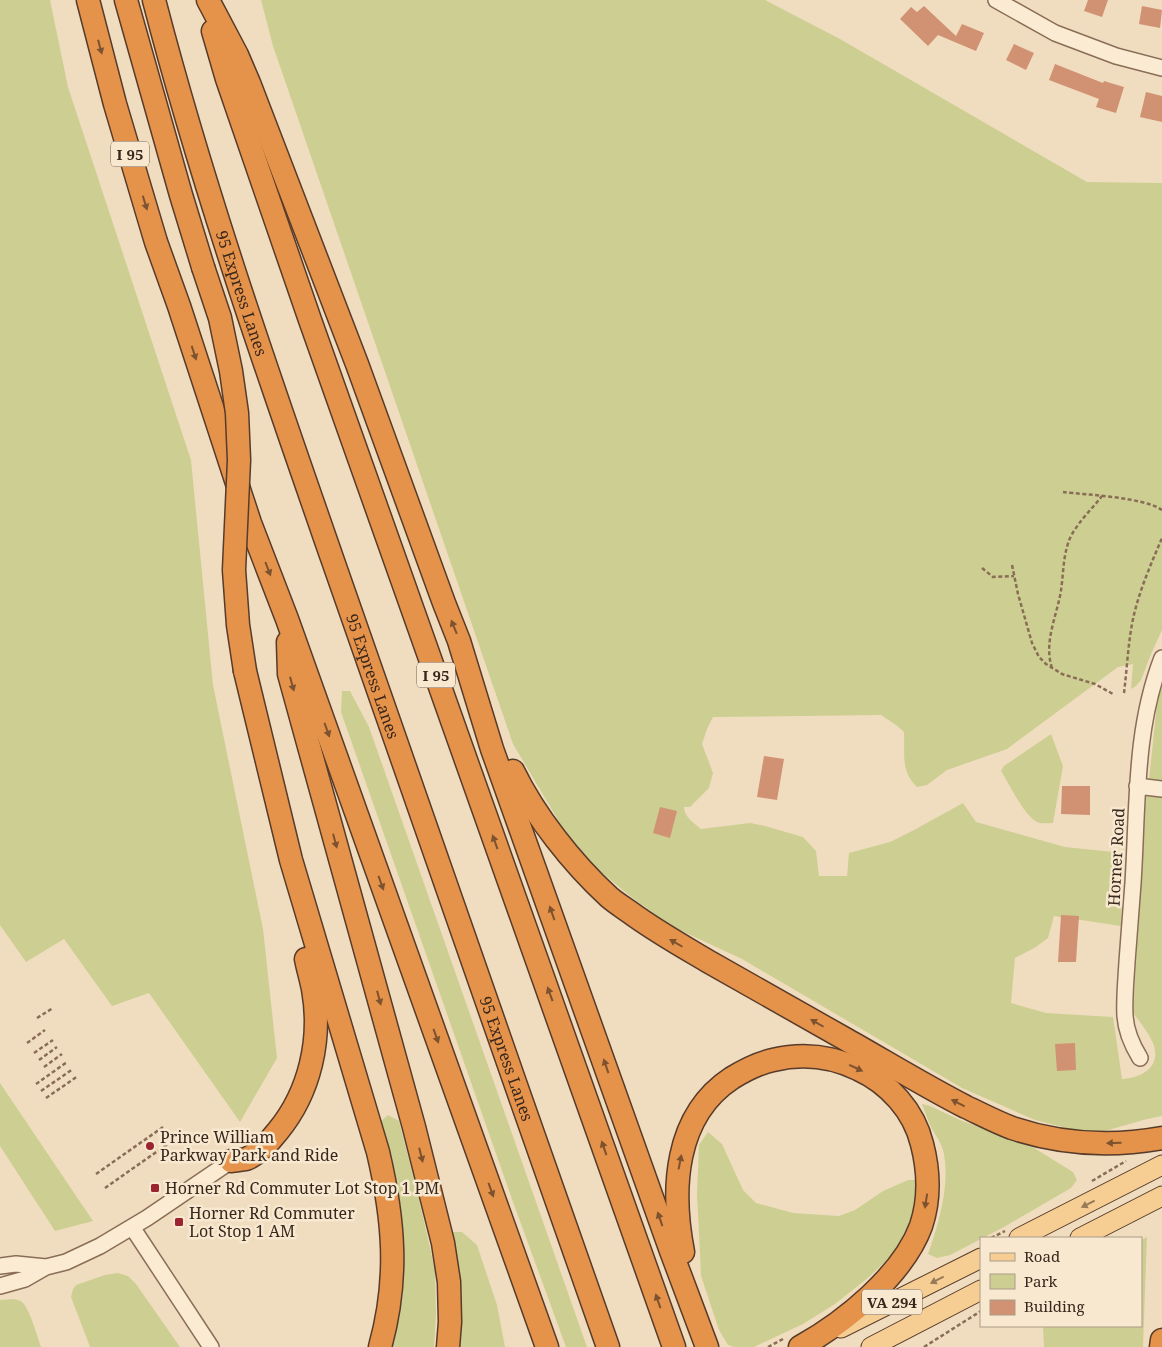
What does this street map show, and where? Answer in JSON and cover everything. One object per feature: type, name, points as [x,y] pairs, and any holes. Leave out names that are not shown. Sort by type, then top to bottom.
[{"type":"highway","name":"I 95","points":[[88,0],[115,104],[156,242],[179,306],[250,523],[287,619],[547,1347]]},
{"type":"highway","points":[[126,0],[182,195],[220,318],[231,371],[237,414],[239,460],[234,570],[238,625],[245,671],[291,860],[378,1152],[386,1187],[393,1259],[391,1297],[386,1327],[380,1347]]},
{"type":"highway","name":"95 Express Lanes","points":[[154,0],[167,53],[195,149],[238,282],[364,653],[608,1347]]},
{"type":"highway","name":"I 95","points":[[206,0],[227,79],[674,1347]]},
{"type":"highway","points":[[206,0],[237,55],[249,83],[358,364],[434,576],[507,760],[521,788],[560,844],[610,898],[663,936],[940,1094],[989,1119],[1011,1128],[1042,1136],[1080,1142],[1112,1143],[1162,1138]]},
{"type":"highway","points":[[287,619],[289,674],[414,1127],[443,1243],[449,1282],[450,1322],[448,1347]]},
{"type":"highway","points":[[464,654],[492,748],[707,1347]]},
{"type":"highway","points":[[231,1161],[247,1158],[273,1137],[292,1112],[307,1078],[314,1050],[315,1007],[313,989],[304,950],[291,860]]},
{"type":"highway","points":[[695,1314],[678,1228],[676,1201],[682,1154],[690,1127],[698,1111],[709,1096],[722,1084],[742,1072],[765,1062],[785,1057],[802,1056],[822,1057],[843,1062],[873,1077],[890,1090],[913,1120],[920,1134],[925,1153],[928,1196],[920,1227],[911,1245],[879,1287],[850,1313],[802,1347]]},
{"type":"highway","points":[[1161,1347],[1162,1340]]},
{"type":"main road","points":[[1021,1237],[1162,1165]]},
{"type":"main road","points":[[1082,1237],[1162,1196]]},
{"type":"main road","name":"VA 294","points":[[802,1347],[980,1258]]},
{"type":"main road","name":"VA 294","points":[[870,1347],[980,1291]]},
{"type":"street","points":[[996,0],[1056,33],[1116,56],[1162,68]]},
{"type":"street","name":"Horner Road","points":[[1140,1058],[1128,1034],[1125,1017],[1125,993],[1137,786],[1142,736],[1149,698],[1162,658]]},
{"type":"street","points":[[1137,786],[1162,789]]},
{"type":"street","points":[[0,1286],[25,1279],[46,1267],[66,1262],[88,1252],[132,1227],[231,1161]]},
{"type":"street","points":[[132,1227],[211,1347]]},
{"type":"street","points":[[0,1266],[16,1264],[46,1267]]},
{"type":"path","points":[[1063,492],[1142,502],[1162,510]]},
{"type":"path","points":[[1052,668],[1049,657],[1049,645],[1070,540],[1077,526],[1102,496]]},
{"type":"path","points":[[1124,693],[1129,644],[1135,612],[1162,538]]},
{"type":"path","points":[[1012,565],[1034,650],[1043,661],[1062,674],[1096,684],[1113,694]]},
{"type":"path","points":[[982,568],[993,577],[1014,576]]},
{"type":"path","points":[[37,1018],[53,1008]]},
{"type":"path","points":[[27,1043],[46,1030]]},
{"type":"path","points":[[34,1053],[52,1040]]},
{"type":"path","points":[[39,1060],[57,1047]]},
{"type":"path","points":[[44,1067],[62,1054]]},
{"type":"path","points":[[36,1084],[67,1062]]},
{"type":"path","points":[[41,1091],[73,1070]]},
{"type":"path","points":[[46,1098],[78,1076]]},
{"type":"path","points":[[96,1174],[163,1127]]},
{"type":"path","points":[[105,1188],[172,1140]]},
{"type":"path","points":[[924,1347],[980,1313]]},
{"type":"green space","points":[[0,0],[50,0],[68,87],[191,460],[213,685],[263,929],[277,1058],[240,1122],[149,993],[112,1006],[64,939],[26,962],[0,925]]},
{"type":"green space","points":[[261,0],[765,0],[840,39],[1087,182],[1162,183],[1162,630],[1141,680],[1131,689],[1133,664],[1118,667],[1007,749],[947,770],[927,785],[917,787],[908,775],[904,761],[904,732],[881,715],[713,717],[702,744],[713,773],[709,788],[690,807],[684,807],[684,811],[701,829],[750,823],[803,837],[816,851],[819,876],[847,876],[849,853],[890,842],[963,803],[976,822],[1065,847],[1123,853],[1121,926],[1054,916],[1048,938],[1015,958],[1011,1003],[1046,1013],[1113,1017],[1122,1079],[1137,1076],[1148,1070],[1155,1059],[1153,1043],[1133,1013],[1146,795],[1162,797],[1162,1116],[1105,1131],[1074,1130],[1035,1120],[962,1088],[742,959],[671,926],[630,896],[577,852],[513,744],[273,46]]},
{"type":"green space","points":[[1162,682],[1162,782],[1149,780],[1157,704]]},
{"type":"green space","points":[[342,691],[350,691],[369,727],[587,1347],[566,1347],[513,1202],[341,712]]},
{"type":"green space","points":[[1051,734],[1063,766],[1053,823],[1040,823],[1027,813],[1001,771],[1004,766]]},
{"type":"green space","points":[[0,1083],[93,1221],[55,1231],[0,1146]]},
{"type":"green space","points":[[922,1104],[1031,1146],[1073,1172],[1077,1180],[1071,1188],[1004,1227],[985,1237],[980,1237],[980,1239],[950,1255],[937,1258],[928,1254],[943,1202],[946,1175],[942,1147]]},
{"type":"green space","points":[[388,1115],[399,1121],[435,1270],[436,1315],[434,1347],[388,1347],[389,1343],[394,1339],[403,1294],[403,1237],[380,1122]]},
{"type":"green space","points":[[708,1132],[722,1144],[743,1190],[756,1203],[793,1213],[839,1216],[855,1210],[883,1191],[908,1180],[915,1180],[917,1197],[909,1224],[895,1252],[869,1277],[835,1304],[803,1324],[754,1347],[734,1347],[728,1345],[719,1330],[701,1276],[697,1194],[699,1145]]},
{"type":"green space","points":[[452,1232],[462,1232],[477,1245],[497,1305],[505,1347],[456,1347],[449,1245]]},
{"type":"green space","points":[[1147,1237],[1143,1347],[1044,1347],[1044,1327],[1142,1327],[1142,1240]]},
{"type":"green space","points":[[118,1273],[128,1276],[136,1284],[180,1347],[90,1347],[71,1297],[73,1289],[76,1285],[105,1275]]},
{"type":"green space","points":[[0,1300],[19,1300],[25,1305],[41,1347],[0,1347]]},
{"type":"building","points":[[1088,0],[1108,0],[1102,17],[1084,11]]},
{"type":"building","points":[[924,6],[956,36],[962,24],[984,33],[976,51],[938,35],[928,46],[900,19],[911,7],[917,12]]},
{"type":"building","points":[[1142,6],[1162,10],[1160,28],[1139,24]]},
{"type":"building","points":[[1014,44],[1034,53],[1026,70],[1006,60]]},
{"type":"building","points":[[1055,64],[1103,83],[1104,81],[1124,87],[1116,113],[1096,107],[1099,99],[1049,80]]},
{"type":"building","points":[[1146,92],[1162,96],[1162,122],[1140,117]]},
{"type":"building","points":[[764,756],[784,759],[777,800],[757,797]]},
{"type":"building","points":[[1062,786],[1090,786],[1090,815],[1061,814]]},
{"type":"building","points":[[660,807],[677,811],[670,838],[653,833]]},
{"type":"building","points":[[1061,915],[1079,916],[1076,962],[1058,962]]},
{"type":"building","points":[[1075,1043],[1076,1070],[1057,1071],[1055,1044]]},
{"type":"place","name":"Prince William Parkway Park and Ride","points":[[150,1146]]},
{"type":"place","name":"Horner Rd Commuter Lot Stop 1 PM","points":[[155,1188]]},
{"type":"place","name":"Horner Rd Commuter Lot Stop 1 AM","points":[[179,1222]]}]
